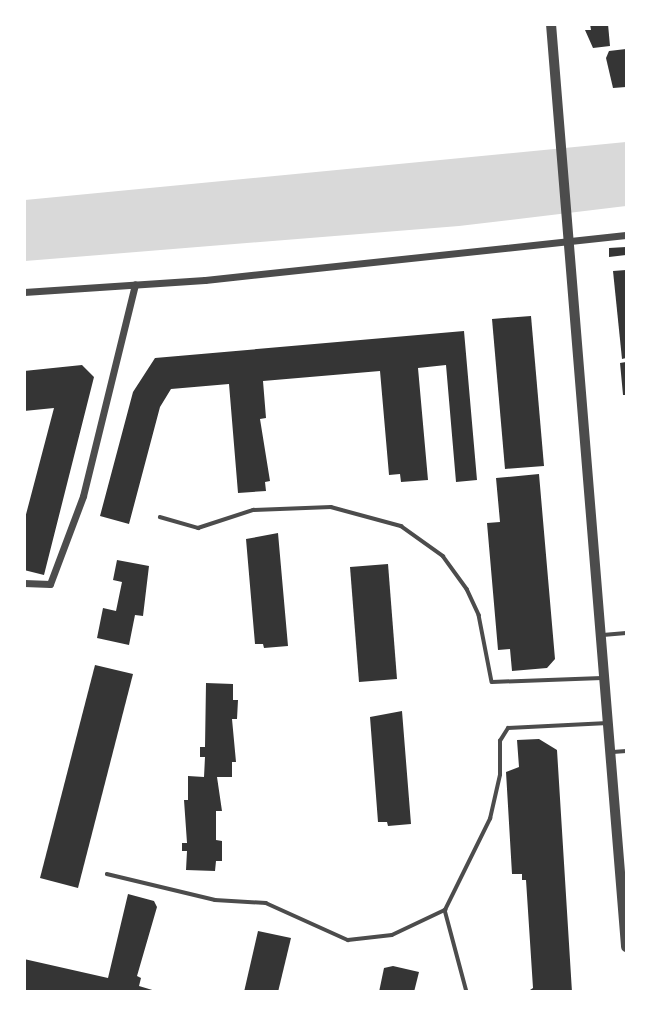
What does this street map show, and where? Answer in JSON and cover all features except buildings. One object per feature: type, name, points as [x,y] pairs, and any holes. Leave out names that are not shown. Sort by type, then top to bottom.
[{"type":"street","points":[[551,24],[626,947]]},
{"type":"street","points":[[24,292],[135,284],[568,236],[626,235]]},
{"type":"street","points":[[24,583],[50,584],[83,496],[135,284]]},
{"type":"lane","points":[[160,517],[198,528],[253,510],[331,507],[401,526],[443,556],[467,589],[479,615],[492,682],[604,678]]},
{"type":"lane","points":[[601,635],[626,633]]},
{"type":"lane","points":[[107,874],[215,900],[265,904],[348,940],[392,935],[445,910],[490,819],[499,775],[500,741],[508,728],[608,723]]},
{"type":"lane","points":[[611,752],[626,751]]},
{"type":"lane","points":[[445,910],[467,992]]},
{"type":"shaded area","points":[[626,142],[626,206],[459,226],[25,261],[25,200]]}]
